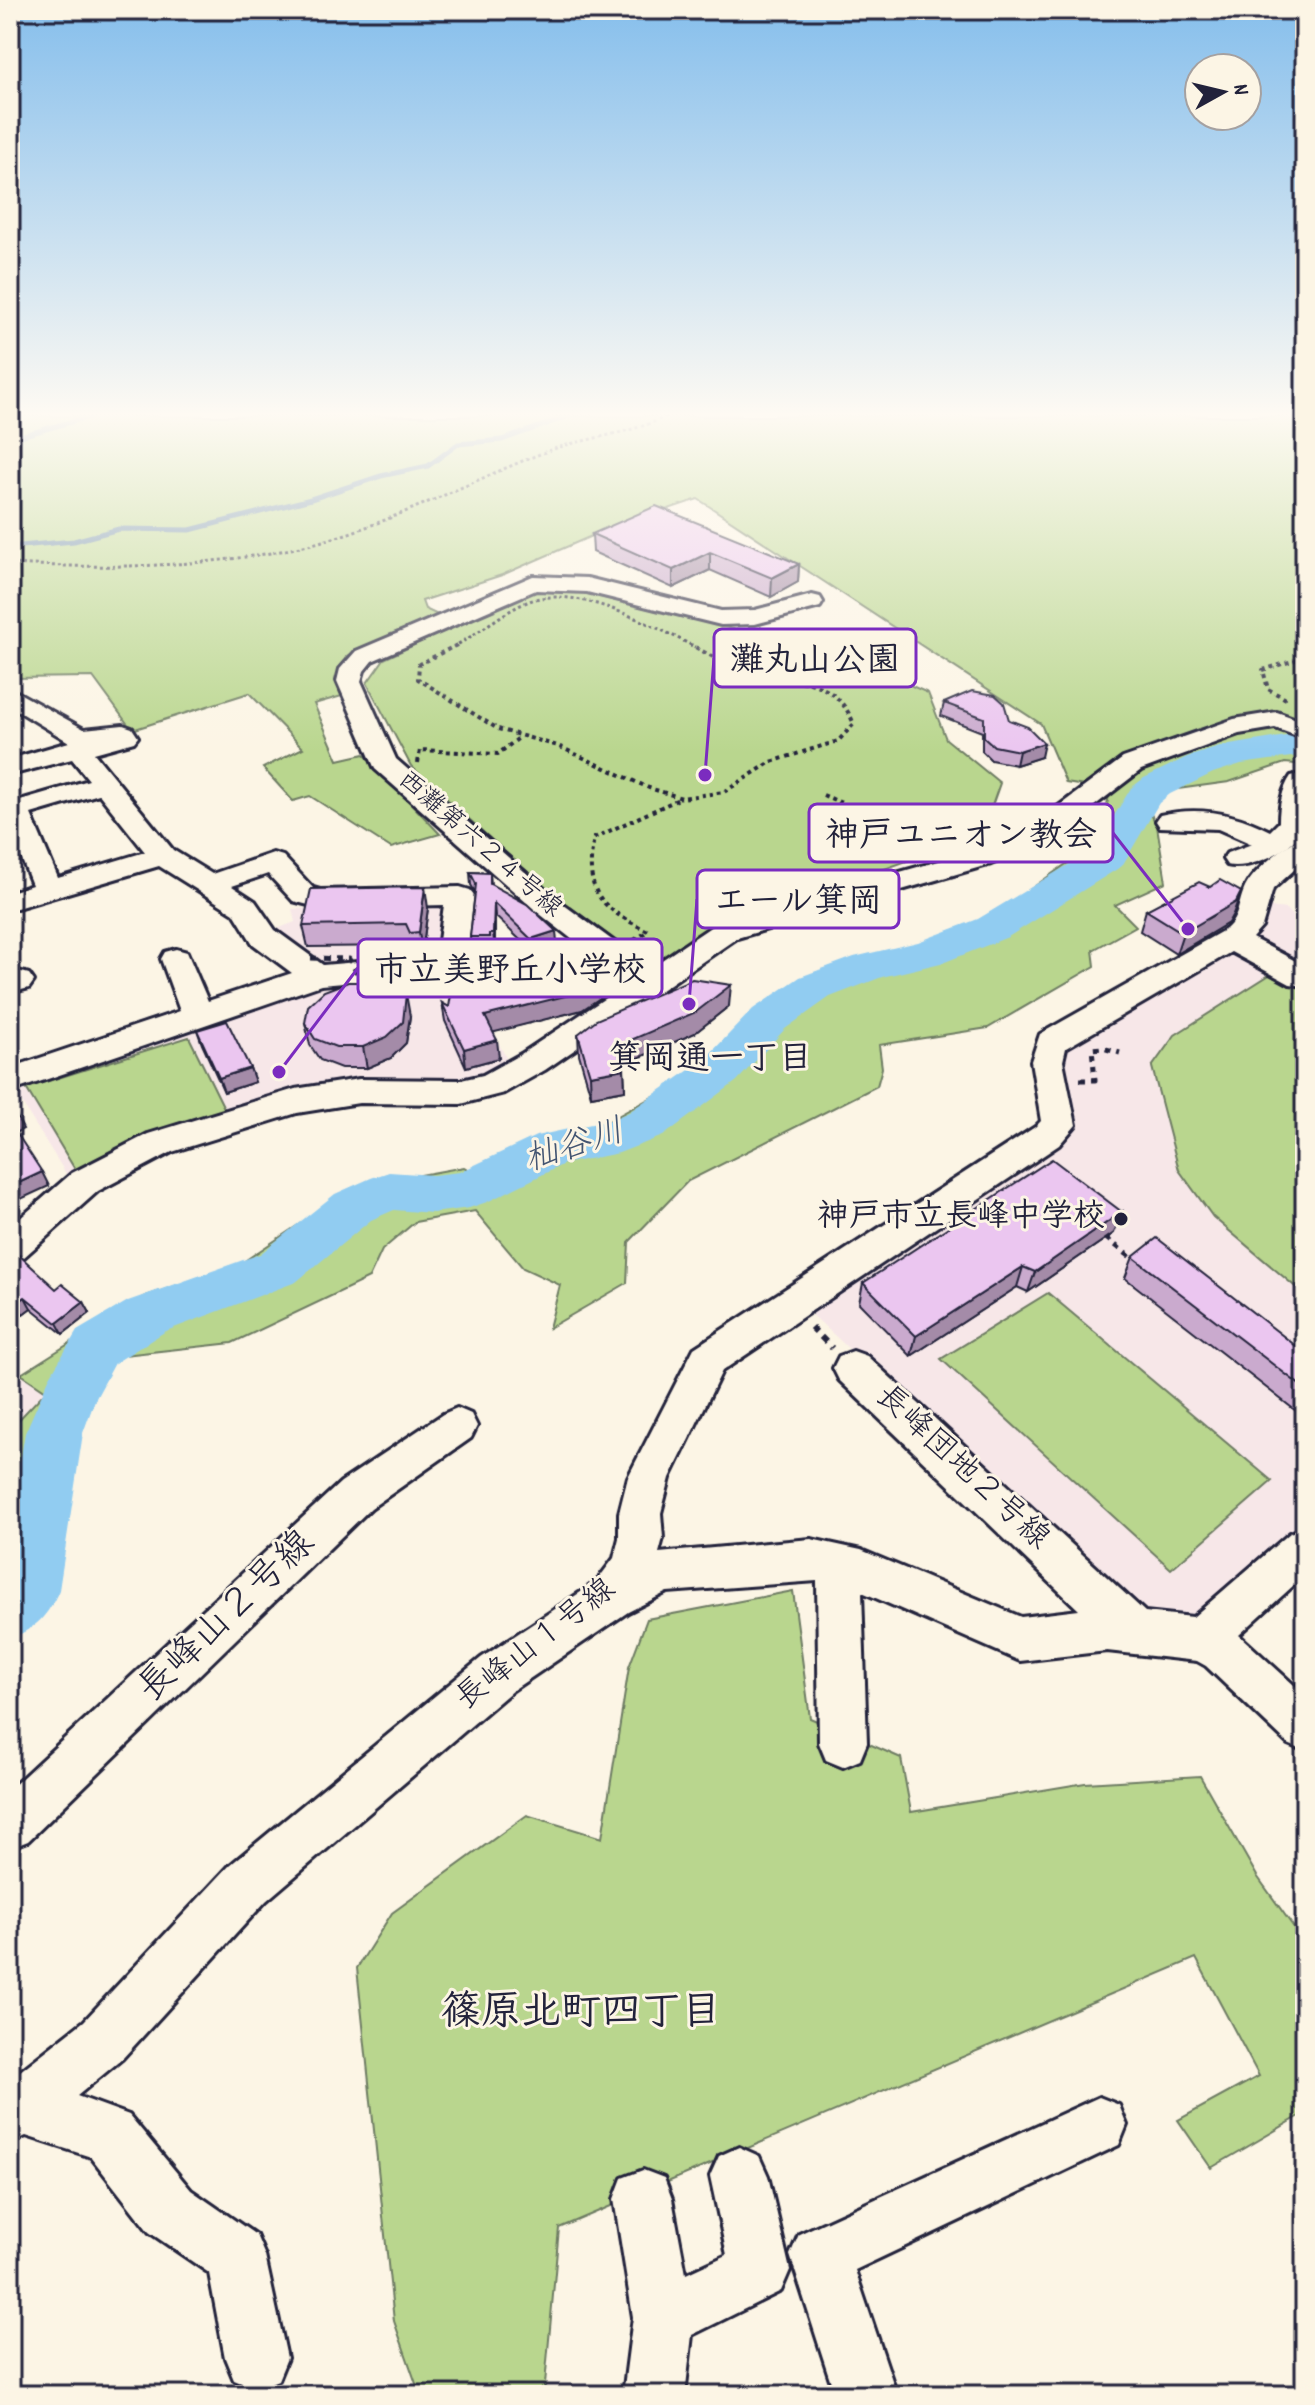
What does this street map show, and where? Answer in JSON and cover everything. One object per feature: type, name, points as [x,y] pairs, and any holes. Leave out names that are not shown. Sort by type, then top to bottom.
[{"type":"street","name":"西灘第六２４号線","points":[[646,977],[546,905],[384,763],[353,693],[349,681],[352,669],[364,656],[533,583],[587,585],[721,618],[755,617],[812,602]]},
{"type":"street","points":[[10,695],[79,737],[123,733],[125,737],[10,767]]},
{"type":"street","points":[[10,1248],[85,1182],[160,1143],[295,1101],[359,1091],[461,1092],[492,1085],[533,1062],[646,977],[726,931],[981,858],[1027,839],[1062,817],[1091,792],[1132,764],[1234,727],[1293,726]]},
{"type":"street","points":[[77,748],[163,856],[245,907],[264,937],[288,957],[315,967]]},
{"type":"street","name":"長峰山１号線","points":[[16,2111],[103,2040],[248,1883],[497,1674],[612,1597],[633,1567],[641,1538],[640,1513],[649,1477],[700,1372],[719,1351],[1047,1136],[1059,1125],[1047,1061],[1051,1042],[1247,927],[1260,886],[1288,844],[1285,833],[1293,822],[1300,782],[1305,781]]},
{"type":"street","points":[[48,889],[16,810],[103,784]]},
{"type":"street","points":[[1170,821],[1197,817],[1223,819],[1288,844]]},
{"type":"street","points":[[1237,859],[1288,844]]},
{"type":"street","points":[[10,901],[163,856]]},
{"type":"street","points":[[209,885],[273,862],[303,895],[320,899],[460,896],[451,962]]},
{"type":"street","points":[[1230,939],[1301,977]]},
{"type":"street","points":[[176,959],[198,1016]]},
{"type":"street","points":[[10,1080],[198,1016],[315,967],[451,962],[533,965],[603,977],[646,977]]},
{"type":"street","name":"長峰団地２号線","points":[[853,1368],[1134,1632]]},
{"type":"street","name":"長峰山２号線","points":[[10,1823],[356,1495],[457,1426]]},
{"type":"street","points":[[1201,1640],[1305,1547]]},
{"type":"street","points":[[612,1597],[663,1572],[811,1559],[861,1570],[1020,1639],[1107,1629],[1201,1640],[1222,1650],[1305,1727]]},
{"type":"street","points":[[839,1565],[843,1743]]},
{"type":"street","points":[[16,2111],[109,2135],[170,2211],[235,2256],[256,2358]]},
{"type":"street","points":[[866,2395],[820,2255],[1099,2125]]},
{"type":"street","points":[[663,2317],[760,2270],[739,2176]]},
{"type":"street","points":[[643,2199],[663,2317],[654,2395]]},
{"type":"path","points":[[10,564],[96,568],[263,555],[330,539],[357,528]]},
{"type":"path","points":[[645,935],[648,931],[619,918],[590,887],[588,862],[594,838],[682,798],[724,792],[771,762],[838,741],[854,724],[845,703],[824,686],[741,670],[660,629],[586,601],[557,596],[528,601],[419,664],[418,679],[498,729],[558,746],[649,788],[682,798]]},
{"type":"path","points":[[1293,726],[1299,706],[1268,689],[1263,670],[1305,657]]},
{"type":"path","points":[[415,792],[420,750],[498,754],[520,737]]},
{"type":"path","points":[[823,795],[844,804],[832,812]]},
{"type":"path","points":[[315,967],[349,959],[366,989],[405,985]]},
{"type":"path","points":[[1051,1080],[1095,1080],[1092,1049],[1103,1048],[1120,1053]]},
{"type":"path","points":[[1106,1238],[1141,1265]]},
{"type":"path","name":"長峰団地２号線","points":[[788,1305],[853,1368]]},
{"type":"shaded area","points":[[451,903],[445,954],[318,964],[269,932],[295,922],[292,909]]},
{"type":"shaded area","name":"神戸市立長峰中学校","points":[[1270,907],[1286,909],[1305,930],[1305,1528],[1195,1630],[1145,1624],[805,1308],[1070,1130],[1056,1066],[1065,1042],[1257,936]]},
{"type":"shaded area","points":[[462,968],[510,1066],[481,1079],[151,1135],[115,1151],[70,1180],[13,1089],[308,988]]},
{"type":"shaded area","points":[[10,1365],[46,1391],[10,1429]]},
{"type":"green space","points":[[10,528],[611,528],[502,575],[422,601],[425,609],[438,615],[347,656],[342,696],[314,704],[338,760],[364,754],[440,834],[391,848],[310,796],[293,801],[263,768],[303,748],[249,693],[132,730],[93,677],[10,678]]},
{"type":"green space","points":[[743,528],[1305,528],[1305,765],[1285,763],[1229,782],[1141,794],[1157,826],[1166,882],[1115,905],[1136,926],[1093,950],[1095,966],[988,1028],[879,1045],[882,1068],[877,1086],[688,1181],[629,1242],[627,1283],[549,1328],[560,1285],[523,1268],[475,1211],[415,1222],[382,1250],[369,1278],[232,1343],[106,1357],[64,1372],[41,1427],[65,1475],[54,1555],[10,1606],[10,1429],[46,1391],[21,1374],[143,1297],[240,1264],[355,1187],[464,1167],[497,1186],[536,1169],[535,1162],[688,1077],[762,1009],[795,987],[974,929],[1100,840],[1110,790],[1066,783],[1041,724]]},
{"type":"green space","points":[[571,590],[841,655],[928,693],[946,739],[1000,783],[982,834],[737,922],[662,966],[651,967],[542,886],[411,766],[367,683],[384,659],[527,592]]},
{"type":"green space","points":[[1271,974],[1290,986],[1305,978],[1305,1295],[1213,1217],[1179,1170],[1152,1067],[1175,1035]]},
{"type":"green space","points":[[189,1037],[225,1110],[130,1143],[76,1171],[26,1088]]},
{"type":"green space","points":[[1048,1293],[1272,1481],[1171,1569],[941,1359]]},
{"type":"green space","points":[[793,1591],[810,1718],[901,1758],[911,1812],[1085,1783],[1200,1776],[1257,1876],[1305,1943],[1305,2113],[1211,2168],[1178,2120],[1259,2076],[1196,1958],[559,2228],[544,2395],[420,2395],[394,2321],[357,1968],[392,1913],[527,1815],[602,1838],[629,1667],[647,1619]]},
{"type":"building","points":[[605,528],[711,528],[799,564],[772,578],[710,552],[673,570],[592,534]]},
{"type":"building","points":[[972,691],[995,695],[1004,703],[1009,720],[1028,727],[1044,743],[1019,751],[994,746],[984,737],[984,718],[944,703]]},
{"type":"building","points":[[470,872],[490,873],[490,884],[527,904],[556,931],[531,939],[494,903],[493,934],[489,937],[470,937],[476,884]]},
{"type":"building","points":[[1220,880],[1241,892],[1236,902],[1183,933],[1146,910],[1199,882],[1210,887]]},
{"type":"building","points":[[425,887],[419,932],[410,933],[406,924],[303,926],[311,889]]},
{"type":"building","points":[[457,959],[469,984],[553,964],[612,971],[581,992],[485,1016],[497,1040],[464,1049],[442,1003],[449,1007]]},
{"type":"building","points":[[692,979],[731,985],[696,1012],[617,1046],[624,1069],[590,1075],[578,1034],[596,1020]]},
{"type":"building","points":[[348,982],[373,982],[406,994],[403,1022],[387,1037],[363,1047],[336,1047],[315,1039],[305,1023],[308,1006],[324,991]]},
{"type":"building","points":[[227,1021],[250,1068],[219,1078],[197,1030]]},
{"type":"building","points":[[10,1123],[42,1172],[10,1187]]},
{"type":"building","points":[[1052,1159],[1122,1212],[1035,1272],[1023,1267],[916,1336],[863,1283]]},
{"type":"building","points":[[1157,1238],[1305,1353],[1305,1389],[1133,1257]]},
{"type":"building","points":[[19,1255],[56,1289],[62,1284],[84,1302],[57,1323],[25,1297],[17,1303],[10,1297],[10,1261]]},
{"type":"waterway","points":[[10,547],[74,541],[119,529],[197,528]]},
{"type":"waterway","name":"杣谷川","points":[[10,1609],[28,1590],[54,1433],[69,1395],[96,1347],[147,1316],[278,1268],[353,1207],[389,1191],[433,1194],[469,1189],[553,1148],[619,1136],[646,1124],[721,1070],[769,1019],[815,987],[869,967],[930,952],[993,928],[1108,858],[1144,796],[1157,786],[1200,765],[1236,754],[1305,744]]},
{"type":"place","name":"灘丸山公園","points":[[705,775]]},
{"type":"place","name":"神戸ユニオン教会","points":[[1188,929]]},
{"type":"place","name":"エール箕岡","points":[[689,1004]]},
{"type":"place","name":"市立美野丘小学校","points":[[279,1072]]},
{"type":"place","name":"神戸市立長峰中学校","points":[[1121,1219]]},
{"type":"district","name":"箕岡通一丁目","points":[[710,1061]]},
{"type":"district","name":"篠原北町四丁目","points":[[581,2015]]}]
